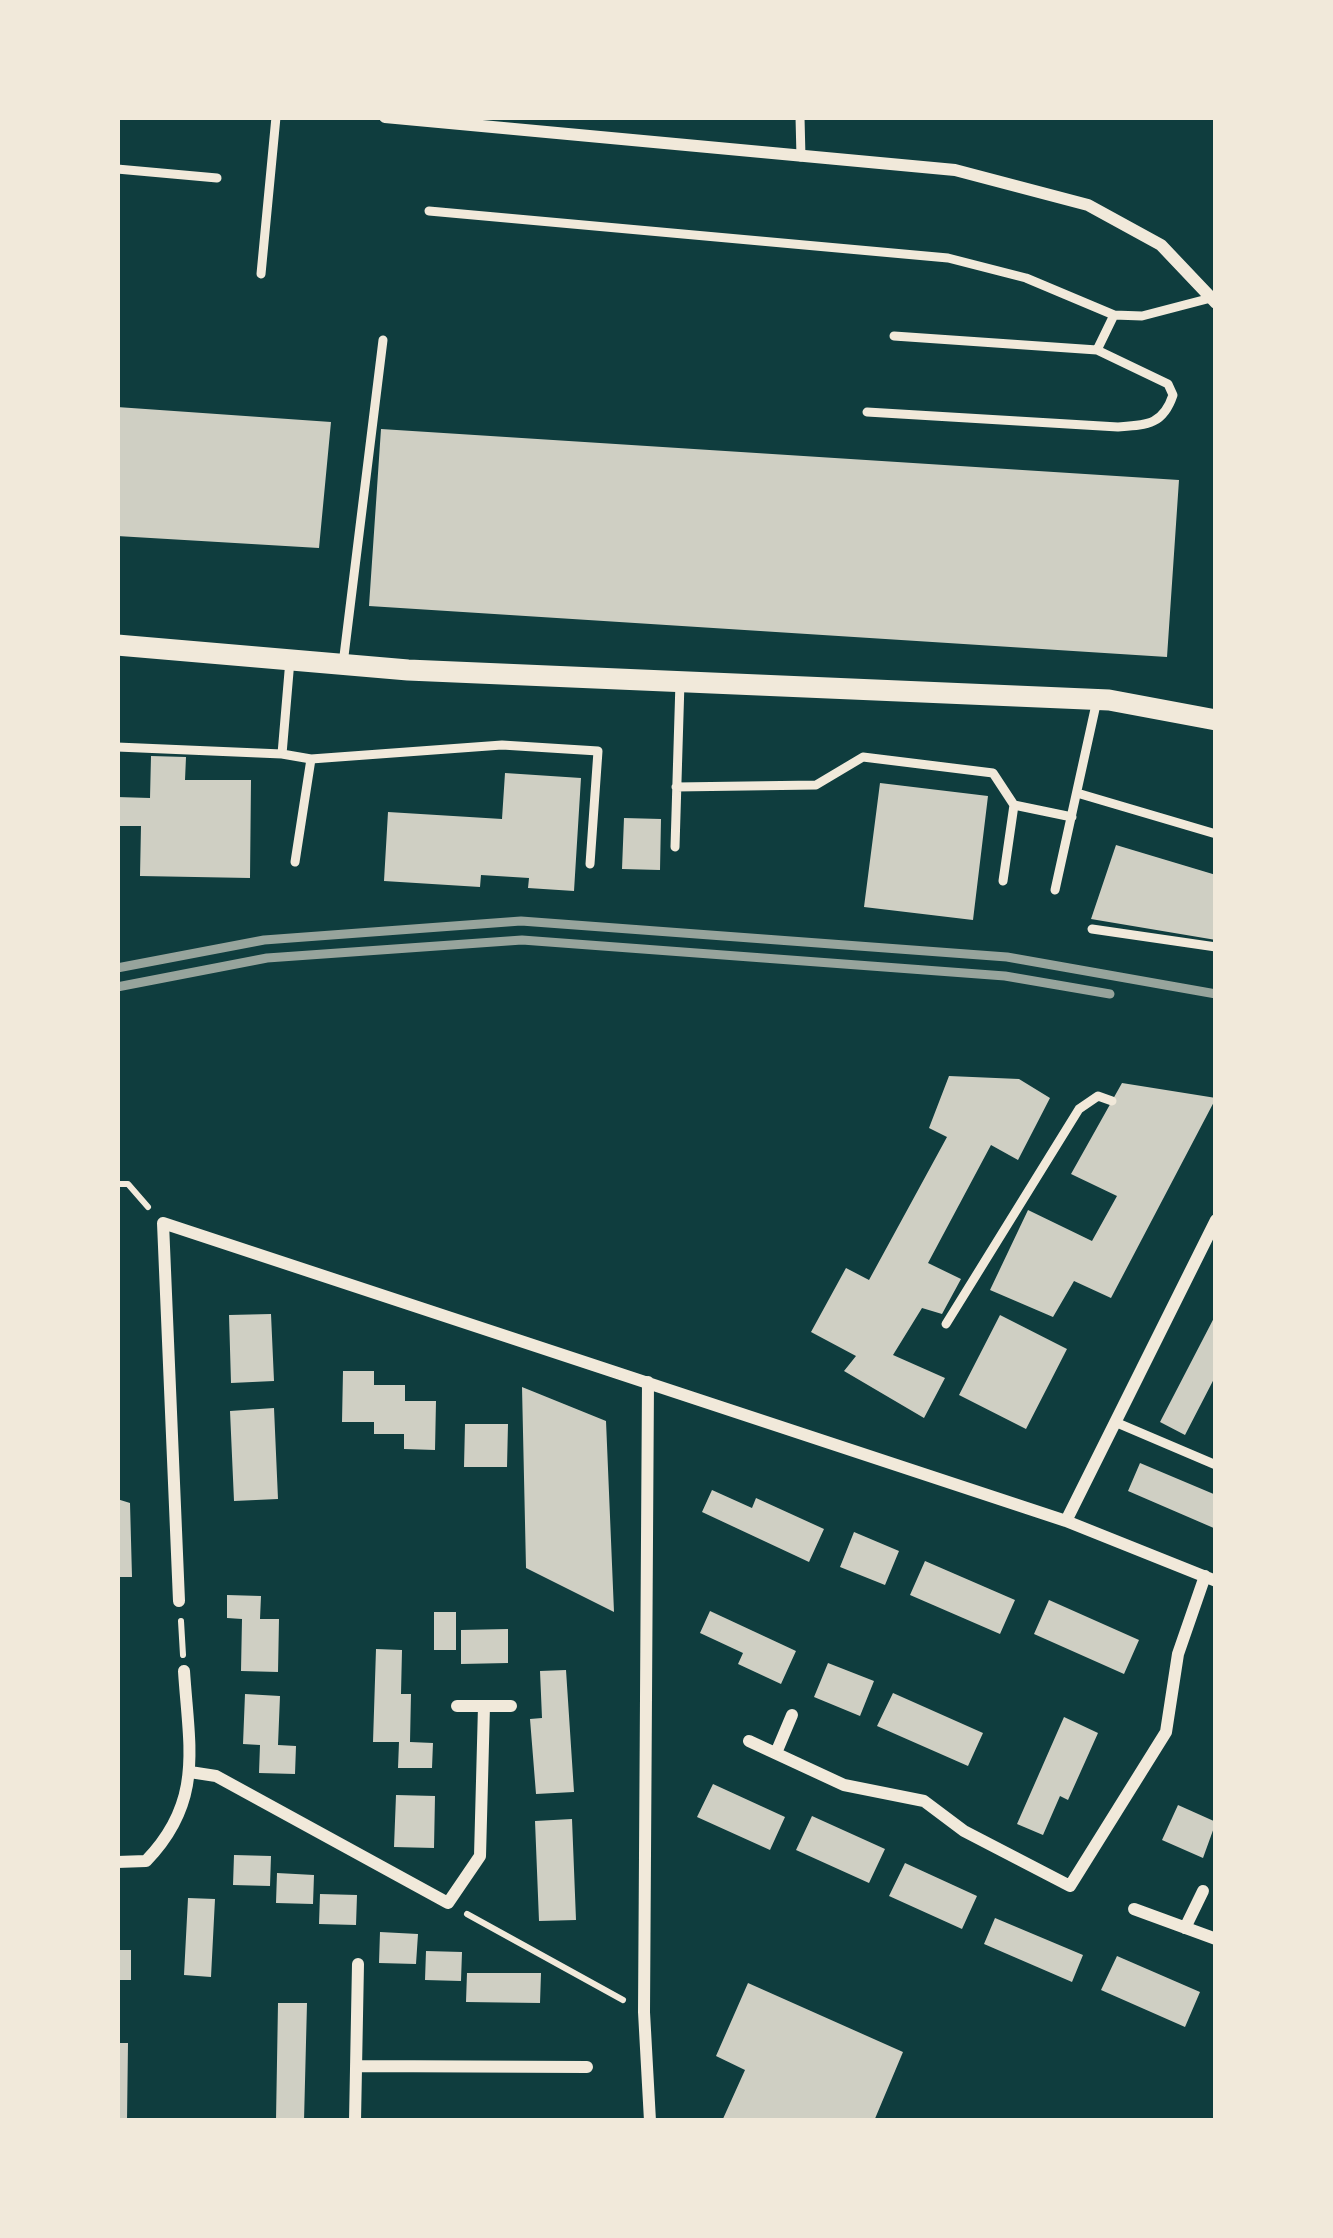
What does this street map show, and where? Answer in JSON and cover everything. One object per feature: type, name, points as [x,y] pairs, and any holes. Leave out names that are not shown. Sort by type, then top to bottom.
[{"type":"street","points":[[385,117],[494,122],[956,170],[1088,205],[1161,245],[1213,300]]},
{"type":"street","points":[[117,645],[344,664],[1097,700],[1216,720]]},
{"type":"street","points":[[1066,1521],[1216,1220]]},
{"type":"street","points":[[179,1601],[163,1223],[1066,1521],[1210,1579],[1178,1654],[1166,1732],[1070,1886],[964,1831],[924,1801],[844,1785],[749,1741]]},
{"type":"street","points":[[647,1382],[644,2012],[650,2121]]},
{"type":"street","points":[[117,1862],[146,1862],[176,1831],[190,1772],[184,1671]]},
{"type":"street","points":[[457,1706],[511,1706]]},
{"type":"street","points":[[190,1772],[215,1776],[448,1903],[480,1856],[484,1706]]},
{"type":"street","points":[[776,1753],[792,1715]]},
{"type":"street","points":[[1185,1928],[1203,1891]]},
{"type":"street","points":[[1134,1910],[1216,1939]]},
{"type":"street","points":[[355,2121],[358,1964]]},
{"type":"street","points":[[356,2066],[587,2066]]},
{"type":"lane","points":[[261,274],[276,117]]},
{"type":"lane","points":[[800,117],[801,157]]},
{"type":"lane","points":[[117,169],[217,178]]},
{"type":"lane","points":[[429,211],[947,258],[1026,278],[1114,315],[1142,316],[1213,300]]},
{"type":"lane","points":[[1097,350],[1114,315]]},
{"type":"lane","points":[[867,412],[1118,427],[1151,424],[1166,414],[1173,395],[1168,384],[1097,350],[894,336]]},
{"type":"lane","points":[[344,664],[382,340]]},
{"type":"lane","points":[[283,754],[290,660]]},
{"type":"lane","points":[[675,847],[680,682]]},
{"type":"lane","points":[[1055,890],[1097,700]]},
{"type":"lane","points":[[117,747],[311,759],[502,745],[598,751],[590,864]]},
{"type":"lane","points":[[676,787],[816,785],[862,757],[993,772],[1014,805],[1003,880]]},
{"type":"lane","points":[[295,862],[311,759]]},
{"type":"lane","points":[[1077,793],[1216,834]]},
{"type":"lane","points":[[1014,805],[1072,817]]},
{"type":"lane","points":[[1092,929],[1216,946]]},
{"type":"lane","points":[[946,1324],[1079,1109],[1098,1096],[1112,1101]]},
{"type":"lane","points":[[1115,1422],[1216,1464]]},
{"type":"path","points":[[117,1184],[128,1184],[163,1223]]},
{"type":"path","points":[[179,1601],[184,1671]]},
{"type":"path","points":[[448,1903],[644,2012]]},
{"type":"building","points":[[117,407],[331,422],[319,548],[117,536]]},
{"type":"building","points":[[381,429],[1179,480],[1167,657],[369,606]]},
{"type":"building","points":[[151,756],[186,757],[185,780],[251,780],[250,878],[140,876],[141,826],[117,826],[117,797],[150,798]]},
{"type":"building","points":[[505,773],[581,778],[574,891],[528,888],[529,878],[481,875],[480,887],[384,881],[388,812],[502,819]]},
{"type":"building","points":[[880,783],[988,796],[973,920],[864,907]]},
{"type":"building","points":[[624,818],[661,819],[660,870],[622,869]]},
{"type":"building","points":[[1116,845],[1216,875],[1216,940],[1091,919]]},
{"type":"building","points":[[949,1076],[1019,1079],[1050,1098],[1018,1160],[991,1145],[928,1263],[961,1279],[942,1314],[922,1308],[893,1355],[945,1378],[924,1418],[844,1371],[856,1356],[811,1332],[846,1268],[869,1280],[947,1137],[929,1128]]},
{"type":"building","points":[[1122,1083],[1216,1098],[1111,1298],[1074,1281],[1053,1317],[990,1290],[1028,1210],[1092,1241],[1117,1196],[1071,1174]]},
{"type":"building","points":[[271,1314],[274,1381],[231,1383],[229,1315]]},
{"type":"building","points":[[1216,1314],[1216,1375],[1185,1435],[1160,1422]]},
{"type":"building","points":[[1000,1315],[1067,1349],[1026,1429],[959,1395]]},
{"type":"building","points":[[343,1371],[374,1371],[374,1385],[405,1385],[405,1401],[436,1401],[435,1450],[404,1449],[404,1434],[374,1434],[374,1422],[342,1422]]},
{"type":"building","points":[[522,1387],[606,1421],[614,1612],[526,1568]]},
{"type":"building","points":[[274,1408],[278,1499],[234,1501],[230,1411]]},
{"type":"building","points":[[465,1424],[508,1424],[507,1467],[464,1467]]},
{"type":"building","points":[[1140,1463],[1216,1495],[1216,1529],[1128,1491]]},
{"type":"building","points":[[712,1490],[752,1508],[756,1498],[824,1529],[809,1562],[702,1512]]},
{"type":"building","points":[[117,1499],[130,1503],[132,1577],[117,1577]]},
{"type":"building","points":[[854,1532],[899,1551],[885,1585],[840,1567]]},
{"type":"building","points":[[925,1561],[1015,1600],[1000,1634],[910,1595]]},
{"type":"building","points":[[227,1595],[261,1596],[260,1619],[279,1619],[278,1672],[241,1671],[242,1619],[227,1618]]},
{"type":"building","points":[[1049,1600],[1139,1640],[1124,1674],[1034,1634]]},
{"type":"building","points":[[710,1611],[796,1651],[781,1684],[738,1664],[743,1653],[700,1633]]},
{"type":"building","points":[[434,1612],[456,1612],[456,1650],[434,1650]]},
{"type":"building","points":[[508,1629],[508,1663],[461,1664],[461,1630]]},
{"type":"building","points":[[376,1649],[402,1650],[401,1694],[411,1694],[410,1742],[433,1743],[432,1768],[398,1768],[399,1742],[373,1742]]},
{"type":"building","points":[[828,1663],[874,1681],[860,1716],[814,1697]]},
{"type":"building","points":[[566,1670],[574,1792],[536,1794],[530,1719],[542,1718],[540,1671]]},
{"type":"building","points":[[893,1693],[983,1733],[968,1766],[877,1726]]},
{"type":"building","points":[[245,1694],[280,1696],[278,1745],[296,1746],[295,1774],[259,1773],[260,1745],[243,1744]]},
{"type":"building","points":[[1064,1717],[1098,1733],[1068,1800],[1060,1796],[1043,1835],[1017,1824]]},
{"type":"building","points":[[713,1784],[785,1817],[770,1850],[697,1817]]},
{"type":"building","points":[[396,1795],[435,1796],[434,1848],[394,1847]]},
{"type":"building","points":[[1178,1805],[1216,1822],[1203,1858],[1162,1840]]},
{"type":"building","points":[[812,1816],[885,1849],[869,1883],[796,1850]]},
{"type":"building","points":[[572,1819],[576,1920],[539,1921],[535,1821]]},
{"type":"building","points":[[234,1855],[271,1856],[270,1886],[233,1885]]},
{"type":"building","points":[[905,1863],[977,1896],[962,1929],[889,1896]]},
{"type":"building","points":[[277,1873],[314,1875],[313,1904],[276,1903]]},
{"type":"building","points":[[320,1894],[357,1895],[356,1925],[319,1924]]},
{"type":"building","points":[[188,1898],[215,1899],[211,1977],[184,1975]]},
{"type":"building","points":[[995,1918],[1083,1955],[1072,1982],[984,1944]]},
{"type":"building","points":[[380,1932],[418,1934],[416,1964],[379,1963]]},
{"type":"building","points":[[117,1950],[131,1950],[131,1980],[117,1980]]},
{"type":"building","points":[[426,1951],[462,1952],[461,1981],[425,1980]]},
{"type":"building","points":[[1117,1956],[1200,1992],[1185,2027],[1101,1990]]},
{"type":"building","points":[[467,1973],[541,1973],[540,2003],[466,2002]]},
{"type":"building","points":[[748,1983],[903,2052],[874,2121],[722,2121],[745,2070],[716,2056]]},
{"type":"building","points":[[278,2003],[307,2003],[304,2121],[276,2120]]},
{"type":"building","points":[[117,2043],[128,2043],[127,2121],[117,2121]]},
{"type":"railway","points":[[117,968],[264,940],[521,921],[1007,957],[1216,994]]},
{"type":"railway","points":[[117,987],[267,958],[522,940],[1005,976],[1110,994]]}]
